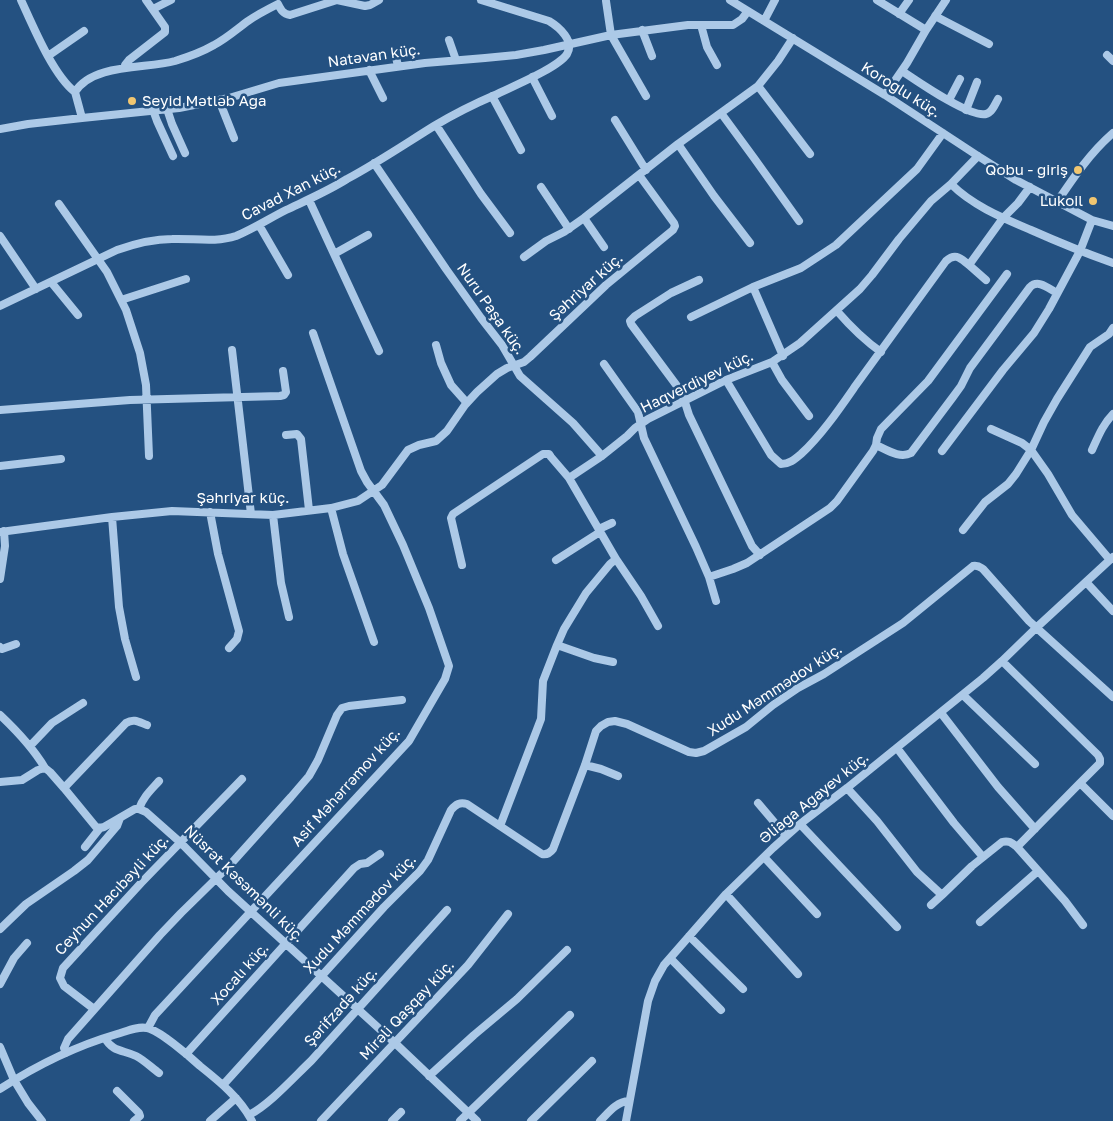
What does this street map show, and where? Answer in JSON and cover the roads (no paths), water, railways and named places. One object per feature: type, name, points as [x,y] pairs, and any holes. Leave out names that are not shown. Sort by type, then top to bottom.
[{"type":"street","points":[[21,0],[48,56],[66,83],[75,92],[82,118]]},
{"type":"street","points":[[125,68],[129,60],[165,32],[166,27],[146,0]]},
{"type":"street","points":[[153,9],[171,0]]},
{"type":"street","points":[[75,92],[83,82],[106,72],[175,61],[213,46],[277,2],[282,12],[290,15],[337,0],[365,6],[379,0]]},
{"type":"street","points":[[481,0],[549,21],[564,34],[569,44]]},
{"type":"street","name":"Koroğlu küç.","points":[[730,0],[1030,187],[1092,220],[1113,226]]},
{"type":"street","points":[[764,20],[775,0]]},
{"type":"street","points":[[877,0],[926,30]]},
{"type":"street","points":[[899,14],[909,0]]},
{"type":"street","points":[[886,96],[946,0]]},
{"type":"street","points":[[606,2],[611,35],[646,96]]},
{"type":"street","name":"Natəvan küç.","points":[[0,129],[28,124],[179,108],[219,100],[279,82],[398,66],[516,55],[642,30],[675,26],[733,24],[742,19],[748,11]]},
{"type":"street","points":[[935,16],[989,44]]},
{"type":"street","points":[[701,25],[707,47],[717,65]]},
{"type":"street","points":[[642,30],[652,56]]},
{"type":"street","points":[[48,56],[84,31]]},
{"type":"street","points":[[524,257],[546,241],[569,229],[678,144],[758,86],[793,38]]},
{"type":"street","points":[[449,40],[456,60]]},
{"type":"street","name":"Cavad Xan küç.","points":[[0,306],[117,250],[141,243],[171,239],[210,240],[236,236],[309,200],[436,125],[532,77],[563,58],[568,52],[569,44]]},
{"type":"street","points":[[396,53],[398,66]]},
{"type":"street","points":[[1106,55],[1113,61]]},
{"type":"street","points":[[369,70],[382,98]]},
{"type":"street","points":[[902,71],[966,110],[986,114],[990,112],[998,100]]},
{"type":"street","points":[[532,77],[552,116]]},
{"type":"street","points":[[949,100],[960,79]]},
{"type":"street","points":[[966,110],[976,82]]},
{"type":"street","points":[[758,86],[810,154]]},
{"type":"street","points":[[492,96],[521,150]]},
{"type":"street","points":[[219,100],[234,138]]},
{"type":"street","points":[[167,109],[185,153]]},
{"type":"street","points":[[153,110],[173,156]]},
{"type":"street","points":[[721,113],[799,220]]},
{"type":"street","points":[[615,120],[646,170]]},
{"type":"street","points":[[436,125],[481,194],[510,233]]},
{"type":"street","points":[[1057,202],[1084,163],[1113,132]]},
{"type":"street","points":[[691,317],[753,287],[802,268],[836,245],[916,168],[943,133]]},
{"type":"street","points":[[678,144],[750,243]]},
{"type":"street","name":"Haqverdiyev küç.","points":[[569,478],[602,456],[641,424],[656,415],[726,380],[772,362],[800,343],[837,311],[872,275],[899,239],[931,202],[978,156]]},
{"type":"street","name":"Nuru Paşa küç.","points":[[374,163],[481,318],[502,345],[520,376],[573,423],[602,456]]},
{"type":"street","name":"Şəhriyar küç.","points":[[2,532],[172,511],[274,515],[331,508],[358,501],[382,486],[408,450],[436,440],[447,432],[476,392],[497,374],[524,362],[606,285],[674,230],[674,223],[638,175]]},
{"type":"street","points":[[951,184],[968,199],[1003,218],[1080,251],[1113,262]]},
{"type":"street","points":[[541,187],[569,229]]},
{"type":"street","points":[[969,265],[1003,218],[1030,187]]},
{"type":"street","points":[[309,200],[379,351]]},
{"type":"street","points":[[59,204],[107,272],[126,310],[140,353],[146,385],[149,456]]},
{"type":"street","points":[[584,218],[604,247]]},
{"type":"street","points":[[942,451],[1002,370],[1034,333],[1080,251],[1092,220]]},
{"type":"street","points":[[258,224],[288,275]]},
{"type":"street","points":[[334,254],[368,235]]},
{"type":"street","points":[[0,236],[36,289]]},
{"type":"street","points":[[726,380],[771,455],[780,464],[786,464],[814,441],[946,261],[956,256],[986,280]]},
{"type":"street","points":[[709,577],[733,570],[747,563],[830,508],[837,501],[873,452],[881,428],[928,381],[1007,274]]},
{"type":"street","points":[[121,300],[186,279]]},
{"type":"street","points":[[699,280],[671,293],[634,316],[630,321],[680,390],[689,415],[752,546],[760,554]]},
{"type":"street","points":[[51,282],[78,315]]},
{"type":"street","points":[[876,445],[897,454],[908,455],[911,453],[961,386],[970,368],[1030,287],[1038,283],[1057,293]]},
{"type":"street","points":[[753,287],[783,356]]},
{"type":"street","points":[[837,311],[858,334],[881,352]]},
{"type":"street","points":[[963,530],[985,502],[1008,484],[1016,474],[1031,450],[1057,399],[1090,347],[1110,334],[1113,328]]},
{"type":"street","name":"Asif Məhərrəmov küç.","points":[[148,1028],[155,1015],[409,741],[445,679],[448,666],[429,608],[384,505],[361,471],[313,333]]},
{"type":"street","points":[[436,345],[448,380],[467,403]]},
{"type":"street","points":[[232,350],[251,514]]},
{"type":"street","points":[[772,362],[782,380],[809,416]]},
{"type":"street","points":[[604,364],[636,408],[644,438],[696,547],[709,577],[716,601]]},
{"type":"street","points":[[0,410],[130,400],[280,396],[286,392],[283,371]]},
{"type":"street","points":[[1092,450],[1113,414]]},
{"type":"street","points":[[992,429],[1022,443],[1031,450],[1048,474],[1072,515],[1111,558]]},
{"type":"street","points":[[286,435],[297,434],[301,439],[309,510]]},
{"type":"street","points":[[462,564],[451,518],[453,514],[543,454],[549,454],[569,478],[658,626]]},
{"type":"street","points":[[0,466],[61,458]]},
{"type":"street","points":[[331,508],[343,554],[374,642]]},
{"type":"street","points":[[210,512],[220,564],[239,632],[237,639],[229,648]]},
{"type":"street","points":[[274,515],[281,583],[289,617]]},
{"type":"street","points":[[112,517],[119,607],[125,639],[136,677]]},
{"type":"street","points":[[556,560],[612,522]]},
{"type":"street","points":[[0,579],[5,546],[2,532]]},
{"type":"street","name":"Əliağa Ağayev küç.","points":[[626,1121],[648,1001],[660,971],[670,958],[726,894],[786,836],[963,695],[1002,661],[1111,558]]},
{"type":"street","points":[[500,826],[541,719],[543,681],[557,645],[586,593],[616,559]]},
{"type":"street","name":"Xudu Məmmədov küç.","points":[[223,1085],[384,906],[420,871],[428,860],[451,810],[456,804],[462,802],[467,804],[542,854],[550,853],[596,732],[608,722],[627,724],[689,752],[704,751],[746,727],[798,688],[824,674],[903,623],[973,566],[983,569],[1036,628],[1113,697]]},
{"type":"street","points":[[1086,582],[1113,611]]},
{"type":"street","points":[[0,647],[5,648],[16,644]]},
{"type":"street","points":[[557,645],[594,658],[614,662]]},
{"type":"street","points":[[1002,661],[1100,759],[1100,763],[1017,847]]},
{"type":"street","points":[[963,695],[1035,764]]},
{"type":"street","points":[[66,1053],[64,1048],[68,1039],[94,1009],[180,913],[216,879],[273,819],[308,776],[318,760],[337,715],[342,708],[402,700]]},
{"type":"street","points":[[30,746],[52,723],[83,703]]},
{"type":"street","points":[[941,713],[998,787],[1035,829]]},
{"type":"street","points":[[0,714],[30,746],[45,768],[96,827],[100,828]]},
{"type":"street","points":[[64,788],[126,723],[134,720],[147,725]]},
{"type":"street","points":[[897,748],[954,823],[983,857]]},
{"type":"street","points":[[585,765],[618,776]]},
{"type":"street","points":[[0,782],[22,780],[45,768]]},
{"type":"street","name":"Ceyhun Hacıbəyli küç.","points":[[94,1009],[64,986],[60,978],[63,968],[141,883],[242,778]]},
{"type":"street","points":[[85,847],[100,828],[135,809],[139,809],[146,795],[159,781]]},
{"type":"street","points":[[1080,783],[1113,816]]},
{"type":"street","points":[[847,788],[877,821],[918,872],[942,895]]},
{"type":"street","points":[[758,803],[786,836]]},
{"type":"street","name":"Nüsrət Kəsəmənli küç.","points":[[139,809],[151,816],[181,843],[251,912],[477,1121]]},
{"type":"street","points":[[0,929],[26,904],[88,860],[117,826],[120,818]]},
{"type":"street","points":[[800,824],[897,927]]},
{"type":"street","points":[[931,905],[983,857],[1002,842],[1007,841],[1017,847],[1065,901],[1082,925]]},
{"type":"street","name":"Xocalı küç.","points":[[186,1054],[354,868],[360,864],[367,863],[380,854]]},
{"type":"street","points":[[764,857],[817,914]]},
{"type":"street","points":[[980,922],[1038,871]]},
{"type":"street","points":[[726,894],[798,974]]},
{"type":"street","name":"Şərifzadə küç.","points":[[251,1118],[311,1061],[447,910]]},
{"type":"street","name":"Mirəli Qaşqay küç.","points":[[321,1121],[468,965],[508,914]]},
{"type":"street","points":[[689,936],[743,989]]},
{"type":"street","points":[[0,984],[14,958],[26,943]]},
{"type":"street","points":[[430,1076],[474,1035],[518,999],[567,950]]},
{"type":"street","points":[[670,958],[721,1010]]},
{"type":"street","points":[[460,1121],[570,1015]]},
{"type":"street","points":[[0,1089],[41,1064],[66,1053],[105,1038],[137,1029],[148,1028],[157,1032],[186,1054],[223,1085],[242,1104],[251,1118]]},
{"type":"street","points":[[105,1038],[112,1047],[136,1056],[159,1073]]},
{"type":"street","points":[[0,1047],[14,1080],[42,1121]]},
{"type":"street","points":[[531,1121],[592,1061]]},
{"type":"street","points":[[117,1091],[139,1113],[140,1116],[134,1121]]},
{"type":"street","points":[[210,1121],[236,1098]]},
{"type":"street","points":[[600,1121],[615,1106],[629,1101]]},
{"type":"street","points":[[392,1121],[401,1112]]},
{"type":"place","name":"Seyid Mətləb Ağa","points":[[132,101]]},
{"type":"place","name":"Qobu - giriş","points":[[1078,170]]},
{"type":"place","name":"Lukoil","points":[[1093,201]]}]
